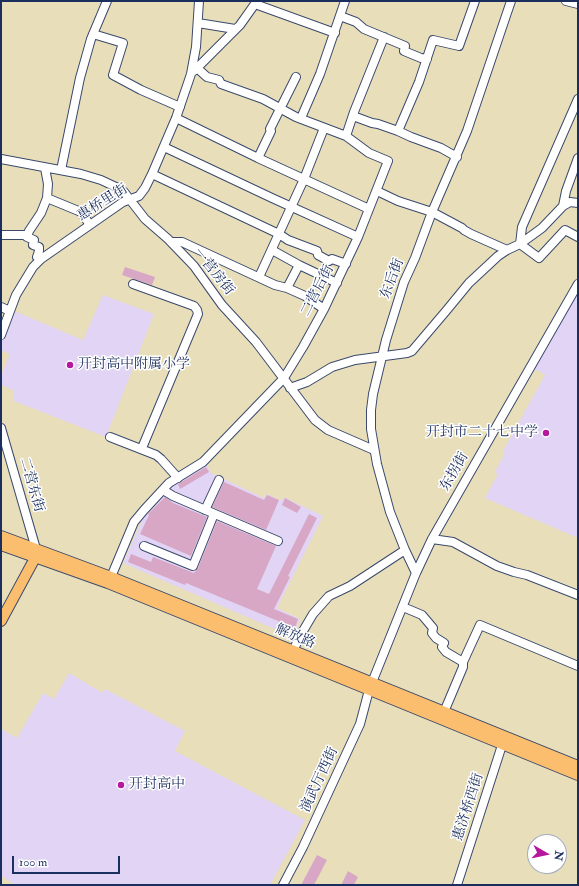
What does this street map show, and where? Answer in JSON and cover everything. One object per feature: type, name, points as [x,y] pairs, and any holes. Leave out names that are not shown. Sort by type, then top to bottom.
[{"type":"main road","name":"解放路","points":[[1,536],[36,554],[108,584],[504,740],[578,766]]},
{"type":"main road","name":"解放路","points":[[1,545],[111,577],[293,651],[370,686],[444,712],[578,775]]},
{"type":"main road","points":[[1,621],[36,554]]},
{"type":"street","points":[[61,170],[80,78],[93,34],[107,1]]},
{"type":"street","name":"惠桥里街","points":[[1,335],[16,295],[25,279],[41,259],[123,202],[139,196],[152,174],[194,71],[198,23],[198,1]]},
{"type":"street","points":[[301,118],[320,74],[345,1]]},
{"type":"street","points":[[398,131],[419,82],[433,40],[459,46],[475,1]]},
{"type":"street","name":"东后街","points":[[416,573],[390,512],[374,450],[371,429],[371,410],[377,374],[404,282],[415,258],[432,212],[457,157],[476,107],[511,1]]},
{"type":"street","points":[[566,1],[578,4]]},
{"type":"street","points":[[194,71],[240,25],[256,2],[335,33]]},
{"type":"street","points":[[340,16],[356,22],[364,29],[405,46],[404,51],[427,59]]},
{"type":"street","points":[[198,23],[235,30]]},
{"type":"street","points":[[93,34],[123,42],[113,75],[141,90],[180,107]]},
{"type":"street","points":[[346,136],[384,37]]},
{"type":"street","name":"二营后街","points":[[111,577],[134,522],[144,510],[169,483],[203,462],[284,378],[324,310],[358,237],[388,161],[369,153],[346,136],[301,118],[249,93],[221,84],[219,80],[207,77],[194,71]]},
{"type":"street","points":[[258,158],[296,77]]},
{"type":"street","points":[[520,244],[522,227],[578,99]]},
{"type":"street","points":[[353,116],[398,131],[441,148],[457,157]]},
{"type":"street","points":[[176,118],[258,158],[369,209]]},
{"type":"street","points":[[259,277],[292,207],[324,128]]},
{"type":"street","points":[[164,147],[358,237]]},
{"type":"street","points":[[563,206],[567,186],[578,158]]},
{"type":"street","name":"一营房街","points":[[1,159],[61,170],[101,180],[116,187],[130,199],[145,219],[171,242],[194,266],[222,305],[256,342],[314,420],[328,430],[374,450]]},
{"type":"street","points":[[27,235],[41,213],[47,198],[48,184],[45,168]]},
{"type":"street","points":[[152,174],[280,234],[288,240],[317,252],[318,255],[329,261],[332,258],[346,264]]},
{"type":"street","points":[[377,191],[398,201],[432,212],[471,234],[506,250]]},
{"type":"street","points":[[47,198],[81,212],[90,225]]},
{"type":"street","points":[[290,388],[306,382],[332,367],[355,360],[412,351],[469,283],[506,250],[520,244],[542,228],[563,206],[570,202],[578,203]]},
{"type":"street","points":[[520,244],[539,258],[565,230],[578,237]]},
{"type":"street","points":[[1,235],[27,235],[27,237],[34,240],[32,245],[39,247],[37,257],[41,259]]},
{"type":"street","points":[[171,242],[182,242],[276,285],[287,288],[305,296],[324,310]]},
{"type":"street","points":[[272,250],[298,265],[336,283]]},
{"type":"street","points":[[287,288],[298,265]]},
{"type":"street","points":[[133,284],[194,306],[198,314],[142,448]]},
{"type":"street","name":"东拐街","points":[[370,686],[416,573],[432,539],[578,284]]},
{"type":"street","points":[[1,307],[10,311]]},
{"type":"street","name":"二营东街","points":[[1,428],[36,554]]},
{"type":"street","points":[[110,437],[142,448],[156,455],[178,478]]},
{"type":"street","points":[[205,510],[219,480]]},
{"type":"street","points":[[163,490],[173,496],[278,541]]},
{"type":"street","points":[[144,546],[193,566],[214,514]]},
{"type":"street","points":[[432,539],[453,542],[497,566],[527,575],[578,595]]},
{"type":"street","points":[[293,651],[313,614],[329,596],[350,586],[405,550]]},
{"type":"street","points":[[403,607],[422,615],[433,628],[432,633],[436,638],[444,643],[442,647],[446,652],[463,662]]},
{"type":"street","points":[[444,712],[463,667],[463,662],[480,625],[578,666]]},
{"type":"street","name":"演武厅西街","points":[[283,885],[303,847],[360,724],[370,686]]},
{"type":"street","name":"惠济桥西街","points":[[457,885],[504,740]]},
{"type":"shaded area","name":"开封市二十七中学","points":[[578,290],[578,538],[485,498],[498,474],[495,472],[505,453],[503,451],[545,375],[535,369]]},
{"type":"shaded area","name":"开封高中附属小学","points":[[103,295],[154,314],[106,437],[14,401],[13,390],[1,385],[1,376],[10,354],[1,350],[1,342],[14,311],[83,340]]},
{"type":"shaded area","points":[[206,464],[211,473],[264,498],[267,494],[282,501],[284,497],[323,516],[277,608],[300,619],[293,637],[123,563],[146,512],[171,485]]},
{"type":"shaded area","name":"开封高中","points":[[69,673],[103,693],[105,689],[185,731],[175,751],[305,820],[270,885],[16,885],[1,876],[1,729],[17,738],[43,693],[54,699]]},
{"type":"building","points":[[125,267],[155,277],[152,285],[122,275]]},
{"type":"building","points":[[206,467],[209,472],[180,489],[178,484]]},
{"type":"building","points":[[224,482],[264,500],[267,495],[279,500],[266,530],[212,507]]},
{"type":"building","points":[[165,497],[173,503],[207,517],[191,556],[140,534],[149,515],[148,514]]},
{"type":"building","points":[[285,498],[301,507],[297,513],[282,505]]},
{"type":"building","points":[[309,514],[317,518],[288,576],[290,577],[274,609],[298,619],[295,628],[186,583],[185,585],[128,562],[131,554],[151,562],[153,557],[194,573],[198,568],[217,521],[276,546],[257,589],[269,594]]},
{"type":"building","points":[[317,855],[327,860],[314,885],[301,885]]},
{"type":"building","points":[[348,871],[358,877],[354,885],[341,885]]},
{"type":"place","name":"开封高中附属小学","points":[[70,365]]},
{"type":"place","name":"开封市二十七中学","points":[[546,433]]},
{"type":"place","name":"开封高中","points":[[121,785]]}]
